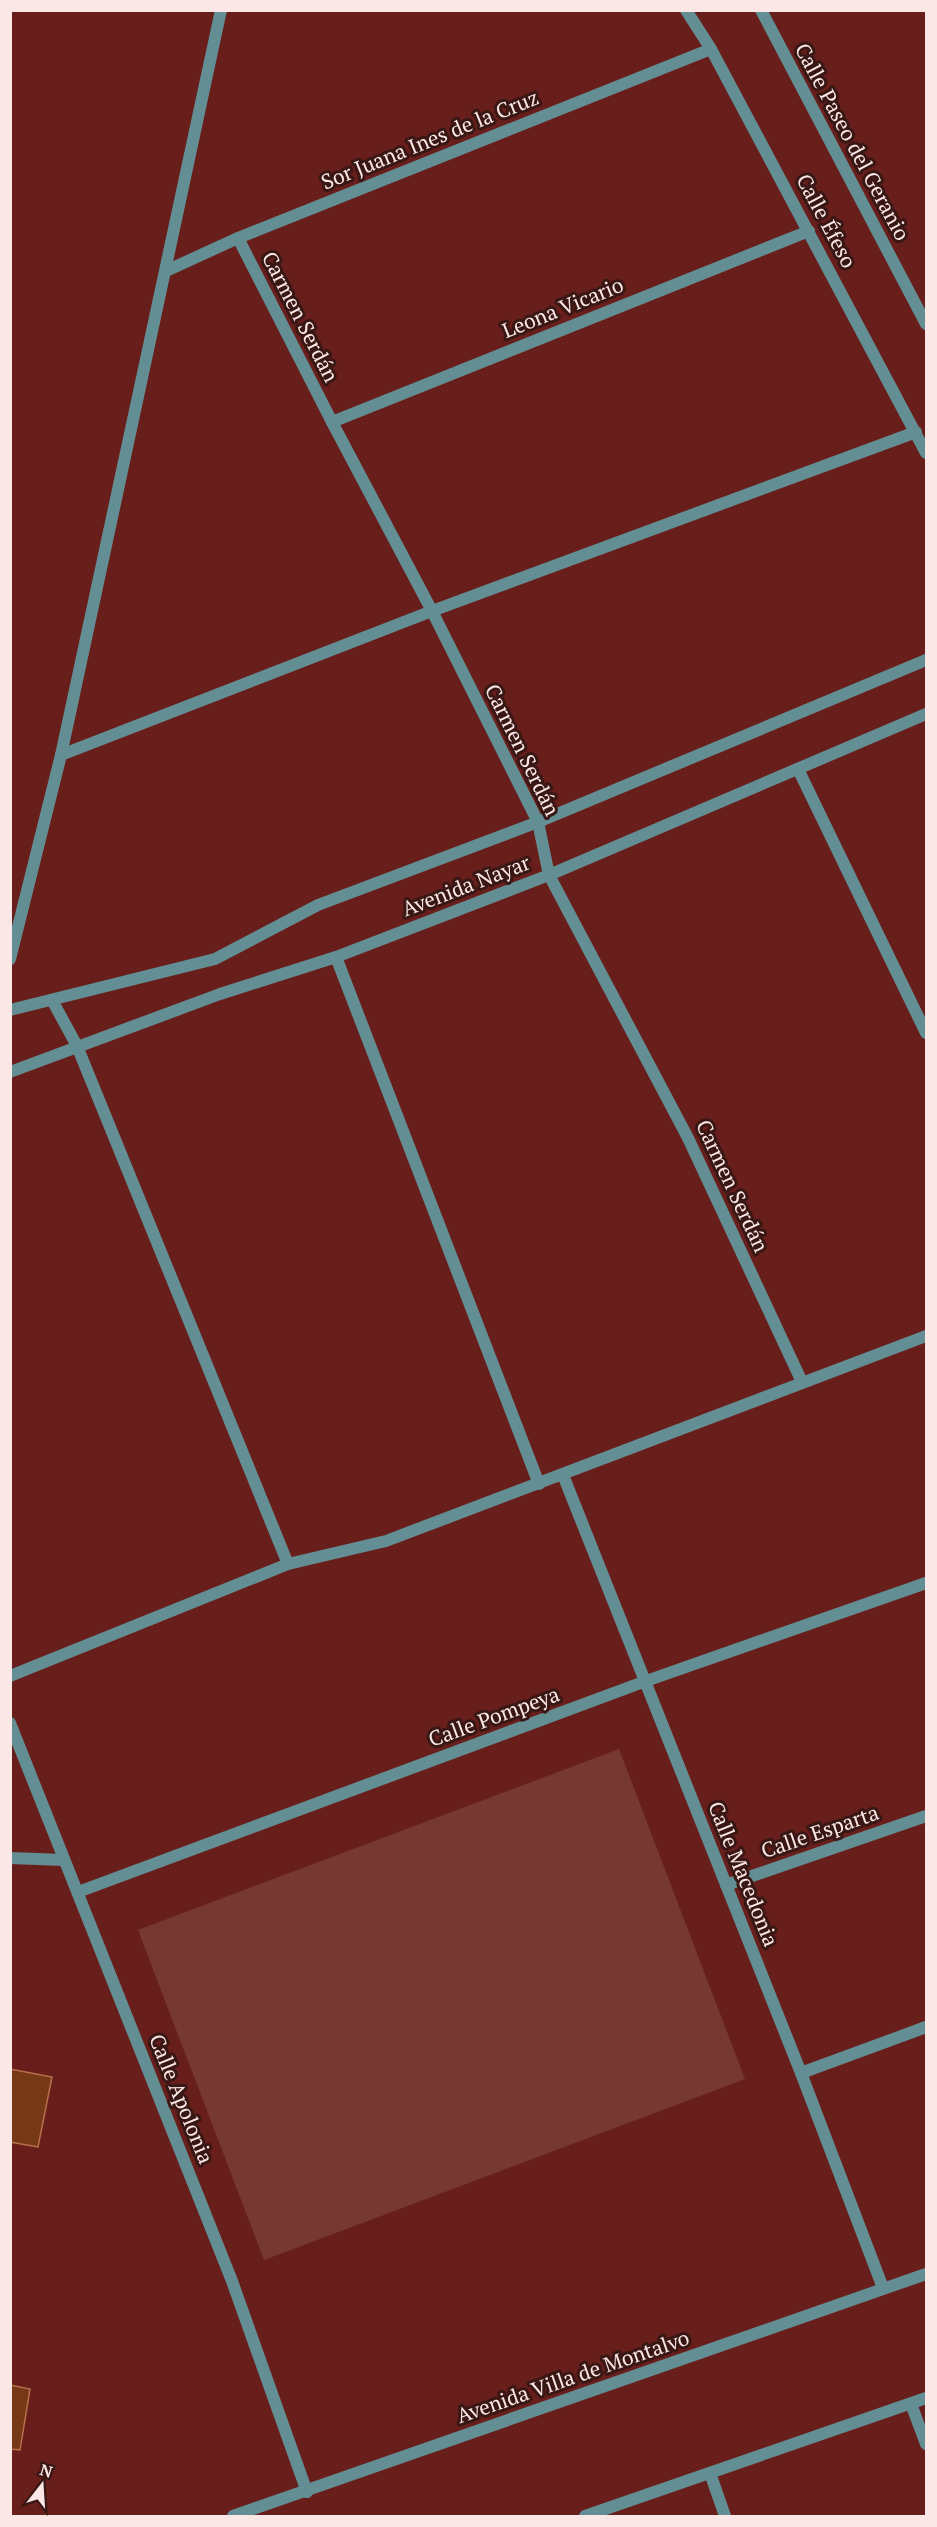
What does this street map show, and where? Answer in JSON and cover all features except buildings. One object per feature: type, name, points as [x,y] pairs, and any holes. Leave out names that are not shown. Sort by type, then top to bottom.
[{"type":"street","points":[[10,959],[61,755],[221,10]]},
{"type":"street","name":"Calle Éfeso","points":[[686,10],[711,49],[927,453]]},
{"type":"street","name":"Calle Paseo del Geranio","points":[[760,10],[927,324]]},
{"type":"street","name":"Sor Juana Ines de la Cruz","points":[[165,271],[238,238],[711,49]]},
{"type":"street","name":"Leona Vicario","points":[[332,422],[809,231]]},
{"type":"street","name":"Carmen Serdán","points":[[238,238],[432,611],[538,822],[549,875],[688,1138],[802,1382]]},
{"type":"street","points":[[61,755],[432,611],[915,432]]},
{"type":"street","name":"Avenida Nayar","points":[[10,1010],[215,959],[318,905],[538,822],[927,660]]},
{"type":"street","name":"Avenida Nayar","points":[[10,1072],[220,994],[336,957],[549,875],[927,714]]},
{"type":"street","points":[[798,769],[927,1033]]},
{"type":"street","points":[[336,957],[539,1484]]},
{"type":"street","points":[[52,1000],[76,1046],[288,1564]]},
{"type":"street","points":[[10,1676],[288,1564],[386,1541],[923,1337],[927,1351]]},
{"type":"street","name":"Calle Macedonia","points":[[563,1475],[801,2073],[883,2288]]},
{"type":"street","name":"Calle Pompeya","points":[[78,1892],[646,1681],[927,1583]]},
{"type":"street","name":"Calle Apolonia","points":[[10,1723],[232,2281],[307,2492]]},
{"type":"street","name":"Calle Esparta","points":[[726,1885],[927,1816]]},
{"type":"street","points":[[10,1858],[64,1860]]},
{"type":"street","points":[[801,2073],[927,2027]]},
{"type":"street","name":"Avenida Villa de Montalvo","points":[[233,2517],[927,2274]]},
{"type":"street","points":[[585,2517],[927,2398]]},
{"type":"street","points":[[911,2404],[927,2444]]},
{"type":"street","points":[[710,2474],[725,2517]]},
{"type":"shaded area","points":[[619,1749],[745,2079],[264,2260],[138,1930]]}]
